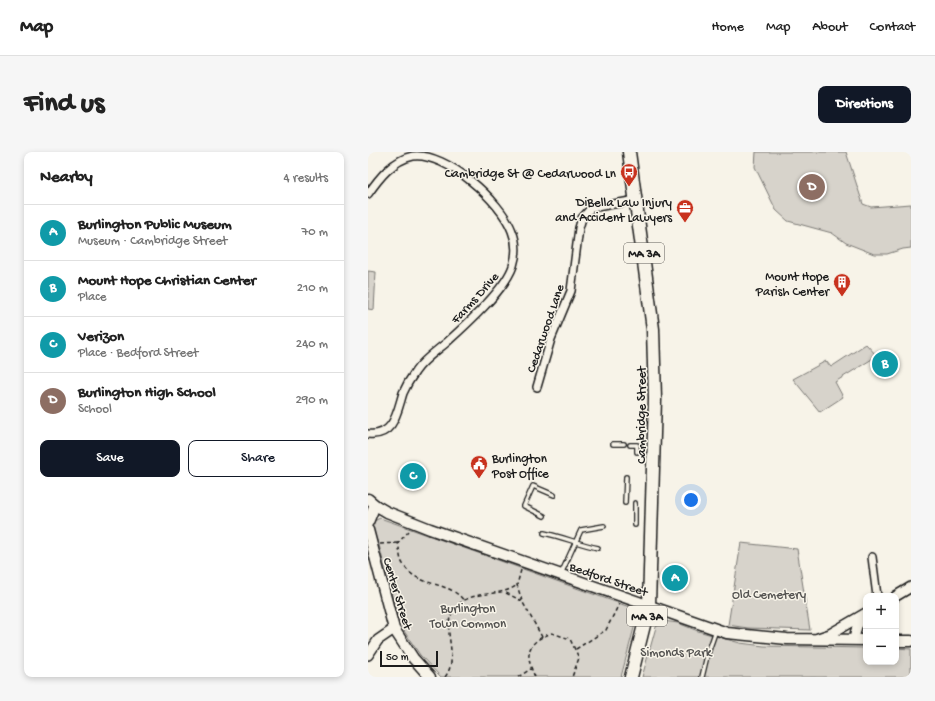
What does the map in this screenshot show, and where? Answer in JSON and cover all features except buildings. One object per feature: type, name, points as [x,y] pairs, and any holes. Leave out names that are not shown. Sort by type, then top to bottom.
[{"type":"main road","name":"Cambridge Street","points":[[629,152],[653,329],[654,354],[654,453],[649,606],[631,677]]},
{"type":"main road","name":"Bedford Street","points":[[371,502],[413,522],[649,606],[741,636],[863,640]]},
{"type":"main road","points":[[368,522],[371,502]]},
{"type":"main road","name":"Center Street","points":[[368,530],[394,628],[409,652],[430,677]]},
{"type":"main road","points":[[899,641],[911,641]]},
{"type":"street","name":"Farms Drive","points":[[368,194],[384,174],[401,160],[421,156],[437,159],[461,173],[494,204],[508,222],[516,245],[512,267],[502,286],[462,328],[417,369],[404,390],[395,419],[389,428],[378,434],[368,434]]},
{"type":"street","name":"Cedarwood Lane","points":[[537,387],[551,339],[571,291],[579,228],[582,218],[591,208],[636,200]]},
{"type":"street","points":[[872,557],[877,593]]},
{"type":"street","points":[[899,594],[911,587]]},
{"type":"street","points":[[814,639],[830,634],[863,616]]},
{"type":"street","points":[[854,639],[857,626],[863,618]]},
{"type":"street","points":[[368,655],[378,640],[394,628]]},
{"type":"lane","points":[[613,444],[624,444]]},
{"type":"lane","points":[[630,445],[637,445],[637,452]]},
{"type":"lane","points":[[625,503],[626,477]]},
{"type":"lane","points":[[544,516],[524,506],[533,486],[554,495]]},
{"type":"lane","points":[[635,503],[635,525]]},
{"type":"lane","points":[[560,575],[581,530],[604,526]]},
{"type":"lane","points":[[544,533],[565,537],[575,543],[598,548]]},
{"type":"lane","points":[[702,677],[706,656],[716,629]]},
{"type":"path","points":[[398,543],[410,529]]},
{"type":"path","points":[[377,544],[390,542],[398,543]]},
{"type":"path","points":[[398,543],[401,560],[408,571],[422,581],[455,591],[464,601]]},
{"type":"path","points":[[524,562],[517,585],[522,601],[542,637]]},
{"type":"path","points":[[445,677],[452,662],[450,621],[454,609],[464,601],[487,594],[506,592],[517,585]]},
{"type":"path","points":[[506,592],[522,601]]},
{"type":"path","points":[[576,649],[600,636],[608,628],[622,596]]},
{"type":"path","points":[[535,677],[528,660],[534,641],[552,633],[570,640],[576,649],[579,658],[572,677]]},
{"type":"path","points":[[518,677],[531,669]]},
{"type":"green space","points":[[756,152],[846,152],[863,204],[871,207],[911,204],[911,248],[887,254],[874,254],[846,243],[832,233],[788,221],[776,210],[755,167]]},
{"type":"green space","points":[[368,271],[376,272],[374,310],[368,309]]},
{"type":"green space","points":[[866,344],[877,356],[835,382],[843,397],[820,412],[793,379],[826,361],[831,367]]},
{"type":"green space","name":"Burlington Town Common","points":[[380,518],[635,609],[635,624],[621,677],[441,677],[420,655],[404,631],[396,612],[378,541],[376,541],[372,527],[374,521]]},
{"type":"green space","name":"Old Cemetery","points":[[741,543],[797,549],[810,630],[748,628],[728,625]]},
{"type":"green space","name":"Simonds Park","points":[[663,621],[678,623],[698,631],[740,643],[764,646],[863,648],[863,665],[899,665],[899,648],[911,649],[911,677],[642,677],[656,627]]},
{"type":"place","name":"Cambridge St @ Cedarwood Ln","points":[[629,187]]},
{"type":"place","name":"Burlington High School","points":[[812,187]]},
{"type":"place","name":"DiBella Law Injury and Accident Lawyers","points":[[685,223]]},
{"type":"place","name":"Mount Hope Parish Center","points":[[842,297]]},
{"type":"place","name":"Mount Hope Christian Center","points":[[885,364]]},
{"type":"place","name":"Verizon","points":[[413,476]]},
{"type":"place","name":"Burlington Post Office","points":[[479,479]]},
{"type":"place","name":"Burlington Public Museum","points":[[675,578]]}]
